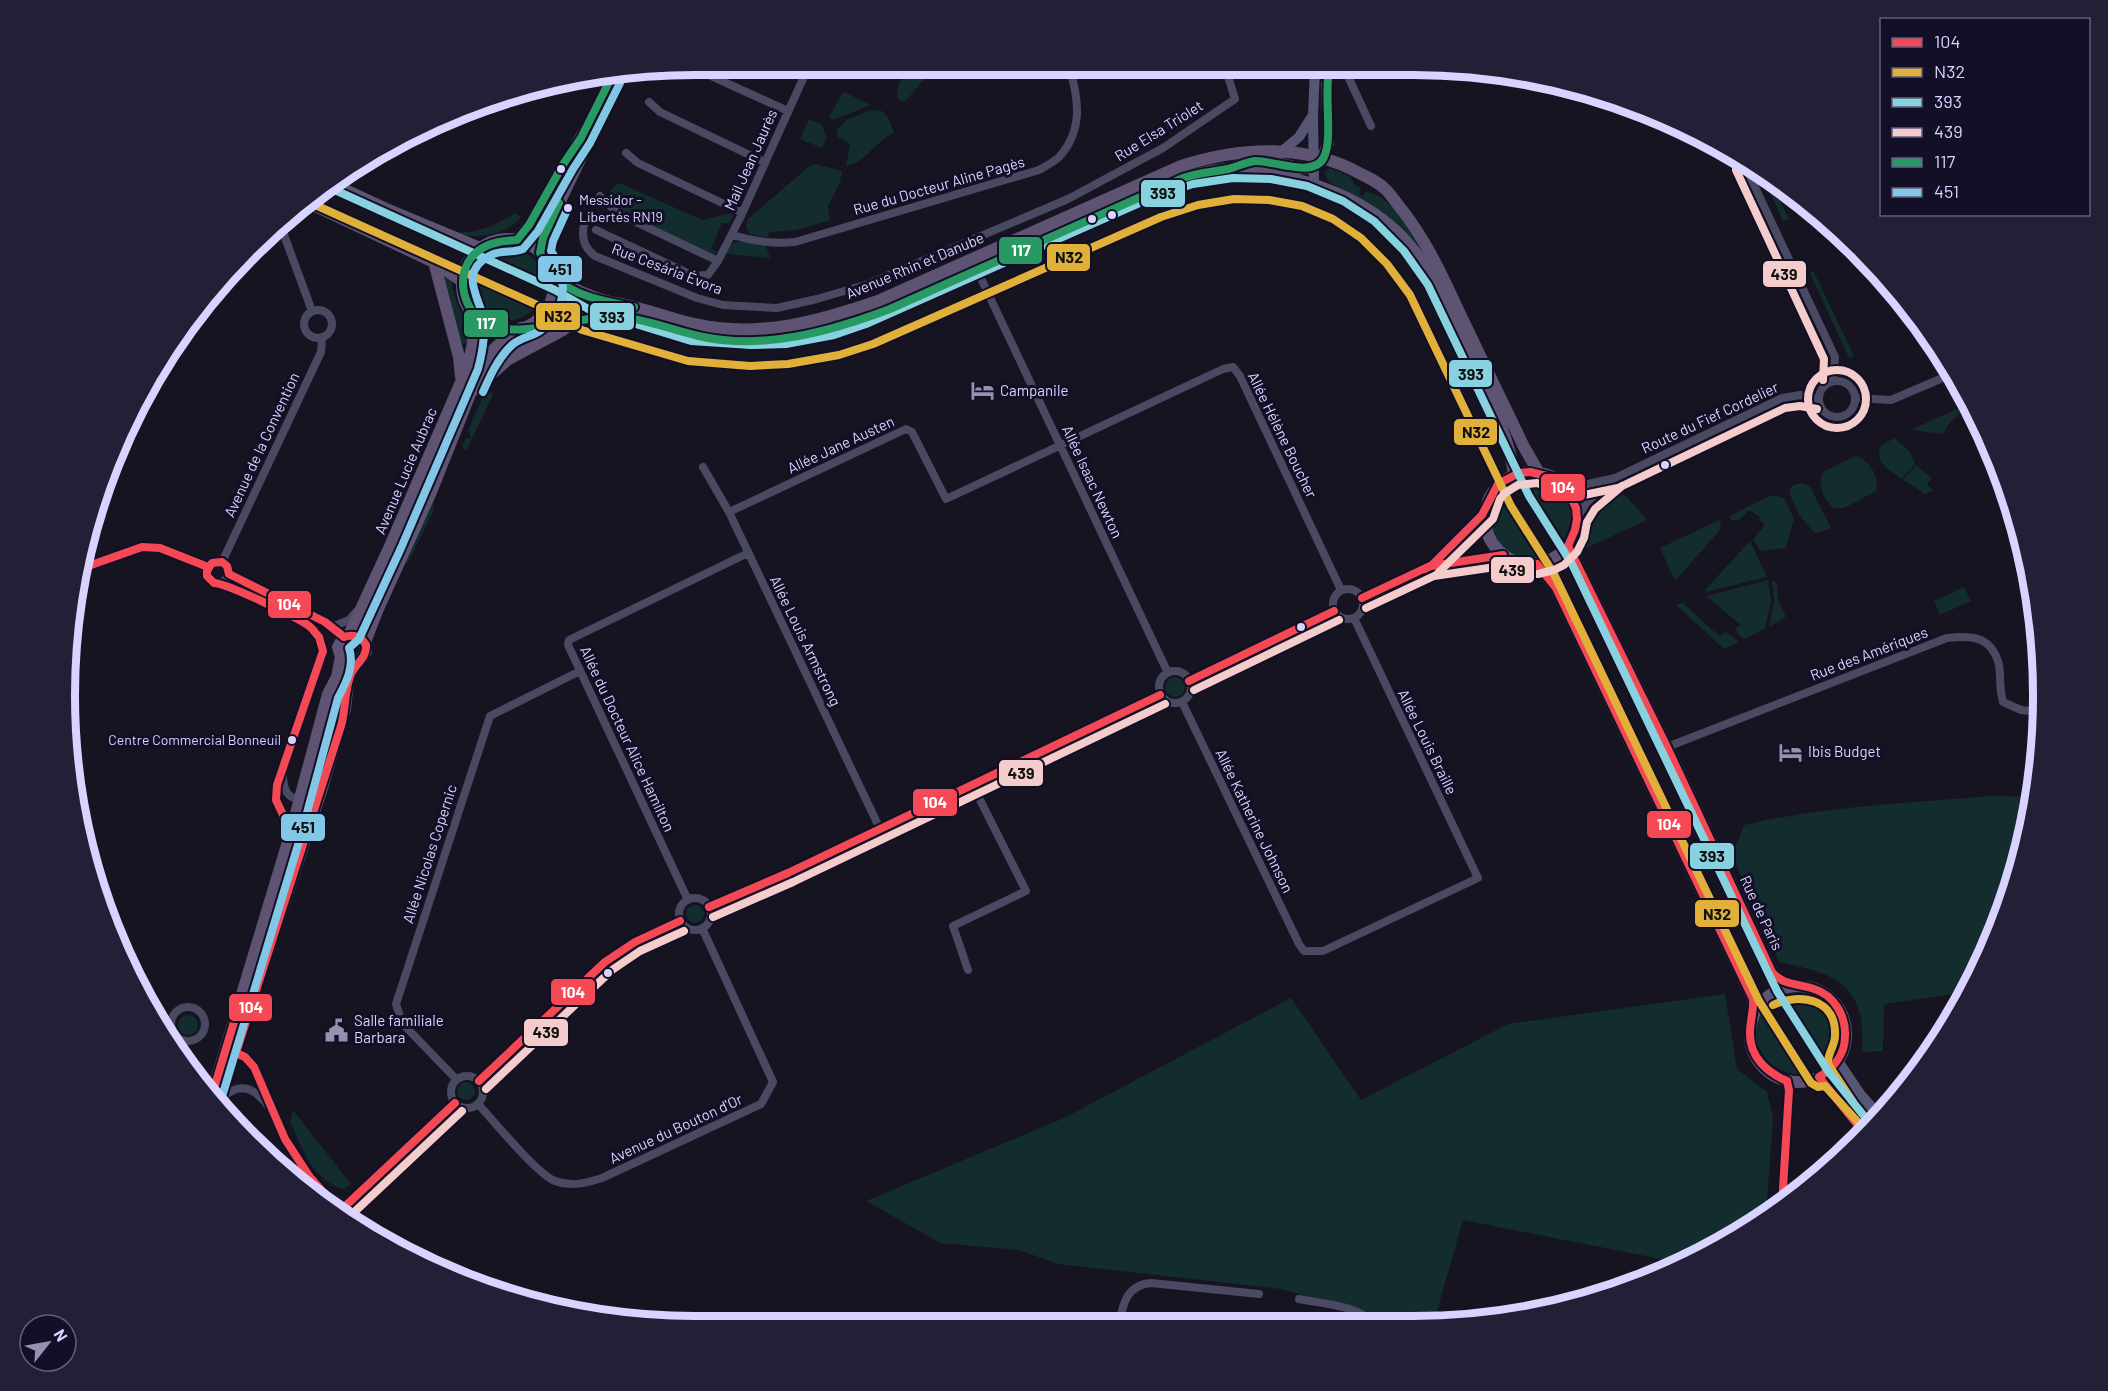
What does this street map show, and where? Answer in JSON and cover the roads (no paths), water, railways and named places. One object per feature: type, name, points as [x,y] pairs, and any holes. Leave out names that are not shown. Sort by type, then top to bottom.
[{"type":"main road","points":[[1314,185],[1317,161],[1313,115],[1315,75]]},
{"type":"main road","points":[[1328,75],[1326,84],[1328,143],[1340,162],[1384,188],[1431,253],[1524,447],[1539,473]]},
{"type":"main road","points":[[540,253],[543,237],[618,80]]},
{"type":"main road","points":[[517,240],[529,225],[581,138],[610,81]]},
{"type":"main road","points":[[1282,151],[1299,137],[1313,115]]},
{"type":"main road","points":[[1229,169],[1254,161],[1305,168],[1317,161],[1328,143]]},
{"type":"main road","name":"Avenue Rhin et Danube","points":[[553,276],[571,288],[609,302],[699,325],[736,330],[783,327],[827,319],[878,301],[1181,166],[1220,155],[1243,152],[1282,151],[1317,161]]},
{"type":"main road","points":[[1317,161],[1340,162]]},
{"type":"main road","points":[[1229,169],[1260,172],[1314,185],[1346,197],[1391,226],[1414,250],[1432,278],[1480,382],[1509,449],[1514,475]]},
{"type":"main road","name":"Avenue Rhin et Danube","points":[[518,329],[604,317],[628,317],[704,338],[744,342],[802,335],[850,324],[890,309],[1183,178],[1203,172],[1229,169]]},
{"type":"main road","points":[[340,188],[480,248]]},
{"type":"main road","points":[[315,206],[434,262],[462,281]]},
{"type":"main road","points":[[504,239],[517,240],[526,242],[540,253],[553,276],[553,292],[548,307],[539,318],[518,329],[502,330],[489,326],[472,313],[463,293],[462,281],[468,262],[480,248],[504,239]]},
{"type":"main road","points":[[434,262],[459,357],[461,380]]},
{"type":"main road","name":"Avenue Lucie Aubrac","points":[[219,1092],[328,694],[337,677],[341,657],[338,647],[347,636],[391,544],[461,380],[472,348],[472,313]]},
{"type":"main road","points":[[470,394],[507,360],[563,330],[571,323]]},
{"type":"main road","name":"Avenue Lucie Aubrac","points":[[230,1052],[319,797],[345,709],[348,681],[358,662],[364,658],[365,642],[376,611],[431,492],[470,394],[487,358],[518,329]]},
{"type":"main road","points":[[1527,472],[1539,473],[1553,477],[1571,494],[1577,518],[1574,535],[1568,546],[1557,557],[1537,564],[1524,564],[1503,555],[1492,543],[1486,530],[1485,512],[1491,494],[1498,484],[1514,475],[1527,472]]},
{"type":"main road","name":"Rue de Paris","points":[[1568,546],[1667,747],[1772,972],[1791,986]]},
{"type":"main road","points":[[1537,564],[1556,588],[1753,999],[1753,1018]]},
{"type":"main road","points":[[347,636],[358,636],[365,642]]},
{"type":"main road","points":[[341,657],[345,662],[358,662]]},
{"type":"main road","points":[[1791,986],[1805,986],[1818,990],[1830,998],[1839,1009],[1844,1021],[1846,1035],[1844,1048],[1838,1061],[1827,1072],[1809,1081],[1787,1081],[1771,1074],[1754,1053],[1750,1030],[1759,1006],[1775,991],[1791,986]]},
{"type":"main road","points":[[1838,1061],[1861,1095],[1874,1110]]},
{"type":"main road","points":[[1827,1072],[1868,1117]]},
{"type":"street","points":[[709,75],[788,111]]},
{"type":"street","name":"Mail Jean Jaurès","points":[[718,261],[805,75]]},
{"type":"street","name":"Rue du Docteur Aline Pagès","points":[[732,235],[758,241],[795,242],[1039,170],[1059,157],[1075,132],[1078,114],[1077,96],[1071,75]]},
{"type":"street","name":"Rue Elsa Triolet","points":[[1068,199],[1163,148],[1235,99],[1228,75]]},
{"type":"street","points":[[1347,75],[1371,126]]},
{"type":"street","points":[[649,102],[660,112],[764,162]]},
{"type":"street","points":[[626,153],[638,163],[741,213]]},
{"type":"street","points":[[1749,175],[1835,357],[1833,381]]},
{"type":"street","points":[[596,231],[694,276],[708,275],[718,261],[617,213],[600,196]]},
{"type":"street","name":"Rue Cesária Évora","points":[[584,225],[582,234],[584,242],[587,249],[595,256],[697,298],[723,305],[777,308],[868,284],[1068,199]]},
{"type":"street","points":[[283,232],[312,311]]},
{"type":"street","name":"Allée Isaac Newton","points":[[977,270],[1168,673]]},
{"type":"street","points":[[312,311],[325,311],[331,317],[332,330],[322,338],[313,338],[304,328],[306,316],[312,311]]},
{"type":"street","name":"Avenue de la Convention","points":[[222,562],[321,352],[322,338]]},
{"type":"street","name":"Allée Hélène Boucher","points":[[1060,446],[1223,369],[1233,367],[1240,376],[1341,590]]},
{"type":"street","points":[[1855,398],[1891,400],[1945,377]]},
{"type":"street","points":[[1833,381],[1846,382],[1851,386],[1855,398],[1852,409],[1843,416],[1837,417],[1822,409],[1819,399],[1822,387],[1833,381]]},
{"type":"street","name":"Route du Fief Cordelier","points":[[1562,484],[1579,486],[1615,478],[1782,398],[1800,395],[1819,399]]},
{"type":"street","name":"Allée Jane Austen","points":[[729,512],[906,429],[912,432],[946,499],[1060,446]]},
{"type":"street","name":"Allée Louis Armstrong","points":[[703,467],[729,512],[880,829]]},
{"type":"street","name":"Route du Fief Cordelier","points":[[1577,518],[1587,502],[1615,478]]},
{"type":"street","points":[[1431,566],[1485,512]]},
{"type":"street","points":[[89,566],[142,546],[160,548],[208,567]]},
{"type":"street","name":"Allée du Docteur Alice Hamilton","points":[[688,900],[568,645],[571,637],[748,553]]},
{"type":"street","points":[[1362,598],[1431,566],[1503,555]]},
{"type":"street","points":[[291,832],[276,800],[277,785],[323,651],[319,636],[309,626],[221,583],[214,583],[207,574],[208,567],[212,563],[222,562],[227,566],[229,574],[347,636]]},
{"type":"street","points":[[221,583],[229,574]]},
{"type":"street","points":[[1341,590],[1353,590],[1362,598],[1362,609],[1354,618],[1343,618],[1334,610],[1334,599],[1341,590]]},
{"type":"street","points":[[332,627],[349,620],[362,605]]},
{"type":"street","points":[[1189,681],[1334,610]]},
{"type":"street","name":"Allée Louis Braille","points":[[1304,951],[1323,951],[1478,878],[1354,618]]},
{"type":"street","name":"Rue des Amériques","points":[[1667,747],[1947,638],[1968,635],[1983,641],[1993,651],[1999,665],[1999,688],[2003,702],[2021,710],[2033,711]]},
{"type":"street","name":"Allée Nicolas Copernic","points":[[456,1079],[402,1023],[396,1004],[490,716],[580,671]]},
{"type":"street","points":[[1180,672],[1189,681],[1190,693],[1182,702],[1170,703],[1161,695],[1160,682],[1168,673],[1180,672]]},
{"type":"street","points":[[709,907],[788,873],[1161,695]]},
{"type":"street","name":"Allée Katherine Johnson","points":[[1182,702],[1304,951]]},
{"type":"street","points":[[283,767],[283,782],[291,797],[299,800],[319,797]]},
{"type":"street","points":[[968,970],[953,926],[1026,891],[972,784]]},
{"type":"street","points":[[700,899],[709,907],[710,919],[702,928],[690,929],[680,921],[680,909],[688,900],[700,899]]},
{"type":"street","points":[[479,1081],[605,962],[635,942],[680,921]]},
{"type":"street","name":"Avenue du Bouton d'Or","points":[[478,1104],[541,1172],[554,1181],[584,1184],[611,1174],[761,1104],[773,1082],[702,928]]},
{"type":"street","points":[[170,1025],[174,1013],[186,1006],[199,1010],[205,1022],[202,1035],[190,1042],[179,1039]]},
{"type":"street","points":[[230,1052],[244,1055],[257,1071],[273,1115]]},
{"type":"street","points":[[468,1075],[479,1081],[484,1093],[478,1104],[466,1108],[455,1103],[450,1091],[456,1079],[468,1075]]},
{"type":"street","points":[[1783,1193],[1789,1090],[1787,1081]]},
{"type":"street","points":[[223,1097],[236,1089],[250,1089],[260,1097],[312,1180],[322,1191]]},
{"type":"street","points":[[343,1205],[455,1103]]},
{"type":"street","points":[[1120,1316],[1123,1302],[1131,1291],[1142,1284],[1260,1294]]},
{"type":"street","points":[[1299,1299],[1349,1309],[1365,1316]]},
{"type":"place","name":"Messidor - Libertés RN19","points":[[568,208]]},
{"type":"place","name":"Campanile","points":[[982,391]]},
{"type":"place","name":"Centre Commercial Bonneuil","points":[[292,740]]},
{"type":"place","name":"Ibis Budget","points":[[1790,752]]},
{"type":"place","name":"Salle familiale Barbara","points":[[336,1030]]}]
